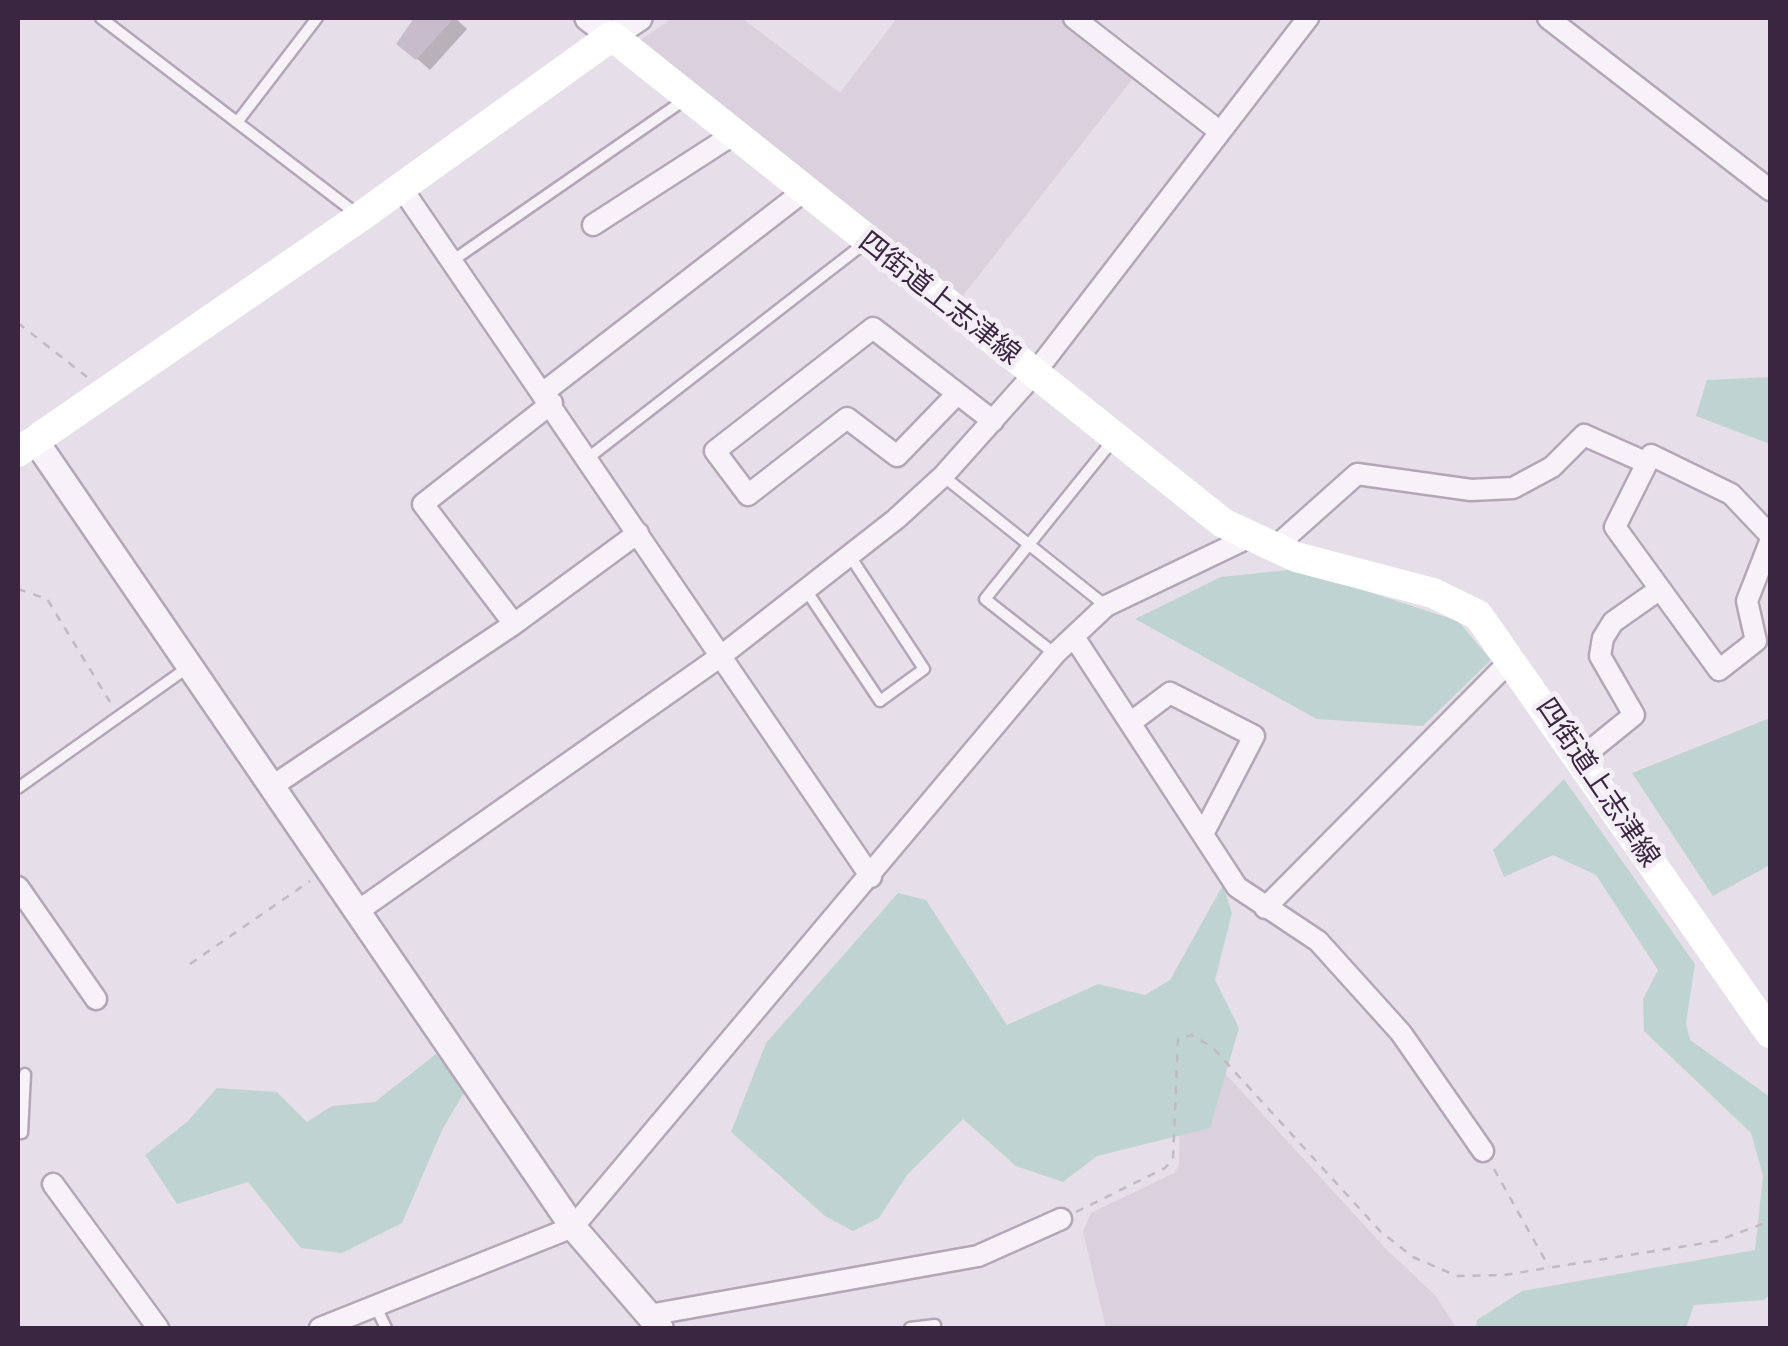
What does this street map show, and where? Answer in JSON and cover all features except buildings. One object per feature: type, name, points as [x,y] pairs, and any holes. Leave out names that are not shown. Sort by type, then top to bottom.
[{"type":"main road","name":"四街道上志津線","points":[[600,27],[1222,524],[1262,542],[1454,601],[1478,616],[1512,659],[1770,1034]]},
{"type":"main road","points":[[26,446],[360,217],[600,27]]},
{"type":"street","points":[[600,27],[639,18]]},
{"type":"street","points":[[1074,18],[1219,130]]},
{"type":"street","points":[[358,911],[722,656],[850,556],[942,476],[1034,374],[1308,18]]},
{"type":"street","points":[[1548,18],[1770,190]]},
{"type":"street","points":[[594,225],[734,134]]},
{"type":"street","points":[[401,186],[871,877]]},
{"type":"street","points":[[514,624],[423,504],[804,191]]},
{"type":"street","points":[[957,394],[897,456],[848,418],[748,495],[715,451],[873,328],[992,421]]},
{"type":"street","points":[[320,1328],[572,1228],[1055,654],[1106,606],[1262,542],[1357,474],[1471,490],[1513,488],[1552,467],[1584,434],[1647,463]]},
{"type":"street","points":[[26,446],[358,911],[572,1228],[655,1322],[978,1256],[1062,1219]]},
{"type":"street","points":[[1651,455],[1731,494],[1770,538],[1747,601],[1756,641],[1719,670],[1615,527],[1651,455]]},
{"type":"street","points":[[271,787],[514,624],[638,533]]},
{"type":"street","points":[[1580,758],[1634,715],[1600,656],[1603,638],[1613,622],[1660,588]]},
{"type":"street","points":[[1074,636],[1237,887],[1318,941],[1389,1019],[1483,1151]]},
{"type":"street","points":[[1264,908],[1512,659]]},
{"type":"street","points":[[1130,723],[1170,693],[1254,736],[1203,834]]},
{"type":"street","points":[[18,887],[96,1000]]},
{"type":"street","points":[[53,1184],[158,1328]]},
{"type":"lane","points":[[101,18],[360,217]]},
{"type":"lane","points":[[238,122],[317,18]]},
{"type":"lane","points":[[452,261],[688,98]]},
{"type":"lane","points":[[588,458],[866,242]]},
{"type":"lane","points":[[1055,654],[985,598],[1114,438]]},
{"type":"lane","points":[[942,476],[1106,606]]},
{"type":"lane","points":[[806,590],[880,701],[924,669],[850,556]]},
{"type":"lane","points":[[18,788],[188,668]]},
{"type":"lane","points":[[18,1133],[22,1133],[24,1074]]},
{"type":"lane","points":[[376,1306],[386,1328]]},
{"type":"lane","points":[[910,1328],[935,1325]]},
{"type":"path","points":[[18,323],[106,391]]},
{"type":"path","points":[[18,589],[47,599],[119,716]]},
{"type":"path","points":[[190,964],[328,869]]},
{"type":"path","points":[[1062,1219],[1165,1168],[1173,1159],[1178,1040],[1192,1035],[1212,1047],[1380,1231],[1413,1256],[1457,1276],[1504,1276],[1716,1241],[1770,1220]]},
{"type":"path","points":[[1483,1151],[1550,1268]]},
{"type":"shaded area","points":[[673,18],[742,18],[840,93],[897,18],[1059,18],[1134,77],[958,302],[636,43]]},
{"type":"shaded area","points":[[1770,377],[1770,444],[1696,416],[1707,380]]},
{"type":"shaded area","points":[[1298,569],[1458,621],[1491,660],[1423,726],[1317,719],[1135,619],[1221,577]]},
{"type":"shaded area","points":[[1770,718],[1770,865],[1713,896],[1632,773]]},
{"type":"shaded area","points":[[1564,779],[1695,964],[1686,1023],[1690,1040],[1770,1097],[1770,1294],[1764,1300],[1694,1305],[1686,1328],[1476,1328],[1477,1320],[1522,1291],[1755,1250],[1763,1176],[1751,1133],[1644,1031],[1643,999],[1658,970],[1596,875],[1553,855],[1504,877],[1493,850]]},
{"type":"shaded area","points":[[1223,885],[1232,913],[1215,980],[1239,1028],[1210,1128],[1097,1156],[1063,1182],[1016,1166],[963,1119],[907,1175],[879,1218],[853,1231],[825,1216],[731,1132],[766,1043],[898,893],[926,900],[1007,1025],[1098,984],[1145,995],[1170,980]]},
{"type":"shaded area","points":[[436,1054],[465,1091],[443,1128],[402,1223],[342,1253],[301,1248],[248,1182],[177,1204],[145,1155],[187,1122],[217,1088],[277,1092],[307,1122],[332,1106],[375,1102]]},
{"type":"shaded area","points":[[1211,1058],[1387,1250],[1436,1296],[1456,1328],[1106,1328],[1083,1232],[1091,1213],[1174,1173],[1179,1165],[1181,1063]]}]
